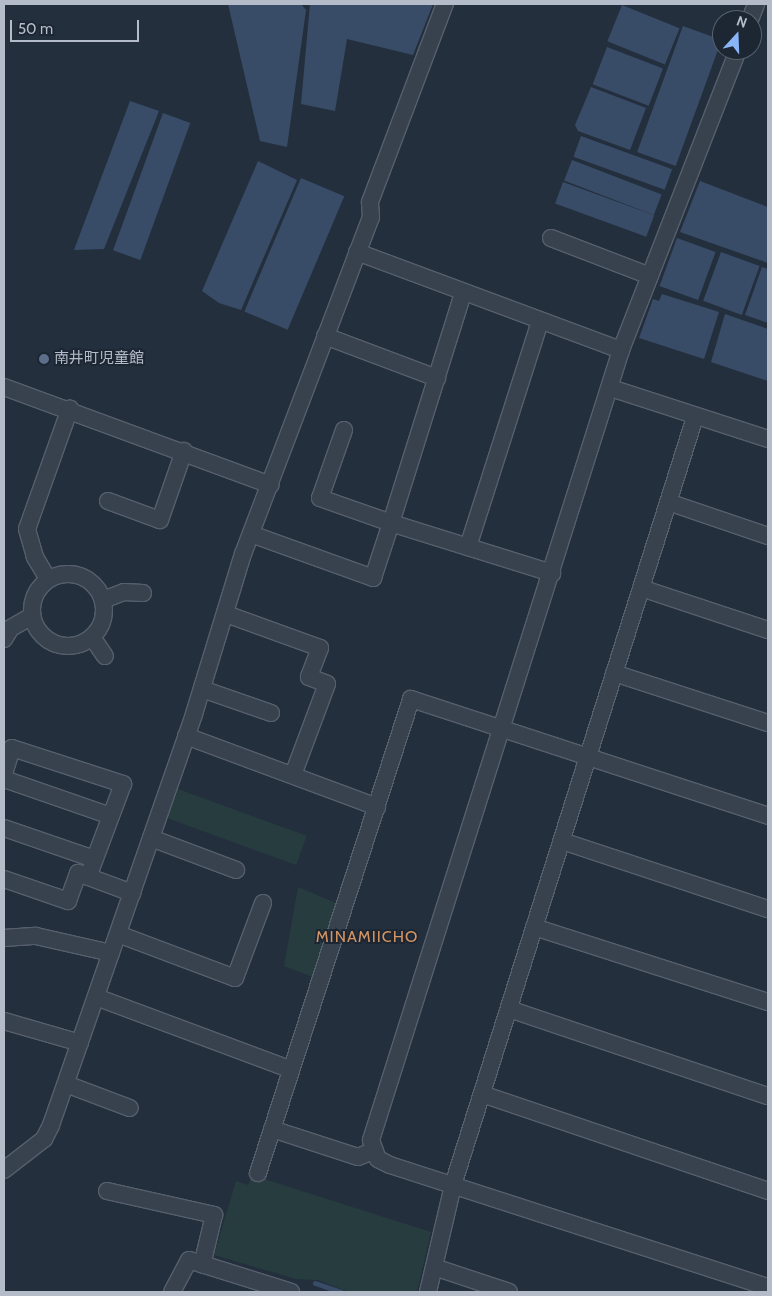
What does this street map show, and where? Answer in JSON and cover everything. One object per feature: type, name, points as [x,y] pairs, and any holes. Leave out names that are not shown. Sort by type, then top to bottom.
[{"type":"street","points":[[4,1170],[44,1139],[66,1084],[202,689],[251,534],[324,336],[371,217],[370,202],[444,4]]},
{"type":"street","points":[[373,1151],[374,1128],[611,388],[621,350],[734,60]]},
{"type":"street","points":[[552,238],[650,276]]},
{"type":"street","points":[[357,252],[540,322],[621,350]]},
{"type":"street","points":[[251,534],[373,578],[463,293]]},
{"type":"street","points":[[468,547],[540,322]]},
{"type":"street","points":[[324,336],[437,378]]},
{"type":"street","points":[[4,387],[70,408],[270,485]]},
{"type":"street","points":[[611,388],[695,417],[768,439]]},
{"type":"street","points":[[48,579],[32,549],[28,529],[70,408]]},
{"type":"street","points":[[428,1292],[453,1185],[695,417]]},
{"type":"street","points":[[344,430],[320,498],[391,523],[552,573]]},
{"type":"street","points":[[108,501],[160,520],[184,451]]},
{"type":"street","points":[[668,502],[768,536]]},
{"type":"street","points":[[78,576],[95,586],[102,600],[104,615],[92,637],[79,645],[59,645],[41,634],[32,616],[35,596],[48,579],[78,576]]},
{"type":"street","points":[[641,588],[768,630]]},
{"type":"street","points":[[102,600],[124,592],[143,593]]},
{"type":"street","points":[[226,614],[320,648],[309,677],[327,684],[293,776]]},
{"type":"street","points":[[4,639],[11,628],[32,616]]},
{"type":"street","points":[[92,637],[105,656]]},
{"type":"street","points":[[614,673],[768,724]]},
{"type":"street","points":[[202,689],[271,713]]},
{"type":"street","points":[[258,1173],[411,699],[768,816]]},
{"type":"street","points":[[186,736],[377,807]]},
{"type":"street","points":[[88,876],[94,859],[111,816],[123,784],[12,748],[4,771],[111,816]]},
{"type":"street","points":[[4,828],[94,859]]},
{"type":"street","points":[[151,838],[236,870]]},
{"type":"street","points":[[562,841],[768,909]]},
{"type":"street","points":[[4,879],[68,901],[78,873],[132,893]]},
{"type":"street","points":[[118,934],[235,978],[263,903]]},
{"type":"street","points":[[534,927],[768,1002]]},
{"type":"street","points":[[4,938],[44,937],[111,953]]},
{"type":"street","points":[[96,998],[290,1069]]},
{"type":"street","points":[[509,1009],[768,1096]]},
{"type":"street","points":[[4,1021],[80,1042]]},
{"type":"street","points":[[66,1084],[130,1108]]},
{"type":"street","points":[[482,1094],[768,1191]]},
{"type":"street","points":[[272,1129],[358,1157],[373,1151]]},
{"type":"street","points":[[373,1151],[390,1165],[768,1287]]},
{"type":"street","points":[[107,1192],[214,1216],[202,1265]]},
{"type":"street","points":[[172,1292],[189,1260],[291,1292]]},
{"type":"street","points":[[434,1267],[509,1292]]},
{"type":"green space","points":[[178,789],[307,836],[296,865],[167,818]]},
{"type":"green space","points":[[298,887],[338,904],[315,978],[284,966]]},
{"type":"green space","points":[[252,1175],[431,1232],[417,1292],[349,1292],[318,1280],[296,1279],[214,1255],[236,1181],[248,1185]]},
{"type":"water","points":[[228,4],[301,4],[306,10],[287,147],[260,141]]},
{"type":"water","points":[[310,4],[433,4],[413,55],[347,39],[335,111],[301,104]]},
{"type":"water","points":[[622,5],[679,28],[665,64],[607,41]]},
{"type":"water","points":[[683,26],[712,37],[712,60],[714,60],[676,166],[637,152]]},
{"type":"water","points":[[607,47],[663,69],[649,106],[593,84]]},
{"type":"water","points":[[591,87],[646,108],[630,150],[578,131],[575,125]]},
{"type":"water","points":[[130,101],[159,111],[104,249],[74,250]]},
{"type":"water","points":[[163,113],[190,123],[140,260],[113,250]]},
{"type":"water","points":[[581,136],[672,169],[665,190],[573,157]]},
{"type":"water","points":[[572,160],[662,194],[654,215],[564,181]]},
{"type":"water","points":[[258,161],[297,180],[241,310],[219,303],[202,291]]},
{"type":"water","points":[[301,178],[344,196],[288,330],[244,311]]},
{"type":"water","points":[[700,181],[768,207],[768,263],[680,232]]},
{"type":"water","points":[[563,182],[654,215],[646,237],[555,204]]},
{"type":"water","points":[[677,238],[716,252],[698,300],[660,286]]},
{"type":"water","points":[[721,252],[760,266],[742,315],[703,301]]},
{"type":"water","points":[[762,267],[768,269],[768,323],[745,315]]},
{"type":"water","points":[[662,294],[719,312],[704,359],[639,338],[653,299],[659,301]]},
{"type":"water","points":[[725,314],[768,329],[768,381],[711,362]]},
{"type":"waterway","points":[[315,1283],[341,1292]]},
{"type":"place","name":"南井町児童館","points":[[44,359]]},
{"type":"district","name":"MINAMIICHO","points":[[367,937]]}]
